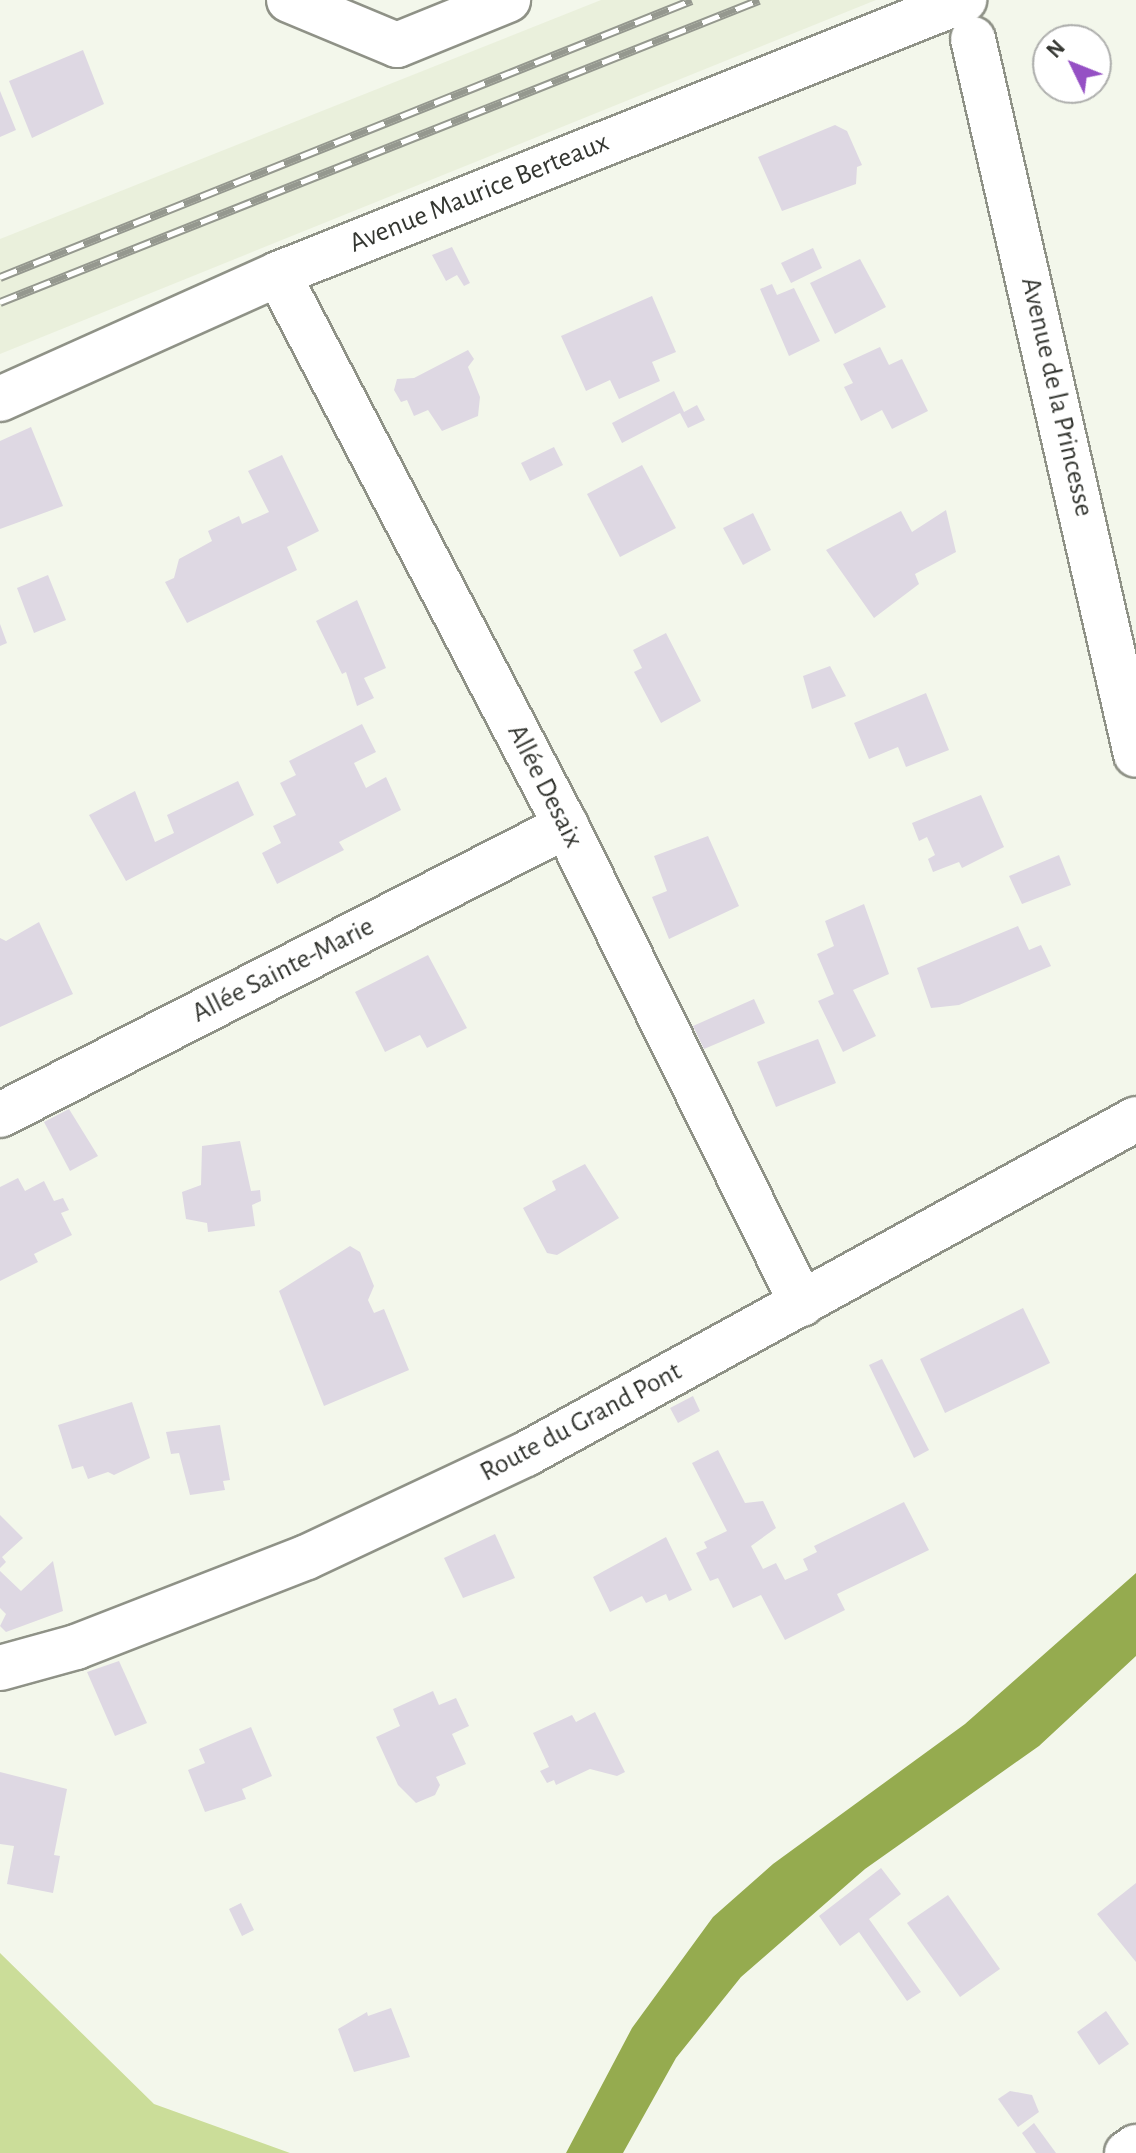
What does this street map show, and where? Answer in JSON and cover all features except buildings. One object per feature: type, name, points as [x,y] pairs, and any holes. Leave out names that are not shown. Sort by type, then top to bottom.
[{"type":"street","points":[[289,0],[397,45],[508,0]]},
{"type":"street","name":"Avenue Maurice Berteaux","points":[[0,399],[278,274],[969,19]]},
{"type":"street","name":"Avenue de la Princesse","points":[[969,19],[1136,755]]},
{"type":"street","name":"Allée Desaix","points":[[278,274],[566,826],[802,1304]]},
{"type":"street","name":"Allée Sainte-Marie","points":[[0,1115],[566,826]]},
{"type":"street","name":"Route du Grand Pont","points":[[0,1668],[76,1647],[307,1557],[526,1454],[1136,1119]]},
{"type":"street","points":[[1127,2153],[1136,2147]]},
{"type":"shaded area","points":[[601,0],[876,0],[0,354],[0,239]]},
{"type":"shaded area","points":[[1136,1573],[1136,1656],[1039,1746],[865,1869],[741,1977],[676,2058],[623,2153],[566,2153],[632,2028],[713,1917],[773,1864],[965,1724]]},
{"type":"shaded area","points":[[0,1953],[154,2104],[290,2153],[0,2153]]},
{"type":"railway","points":[[0,277],[692,0]]},
{"type":"railway","points":[[0,302],[759,0]]}]
